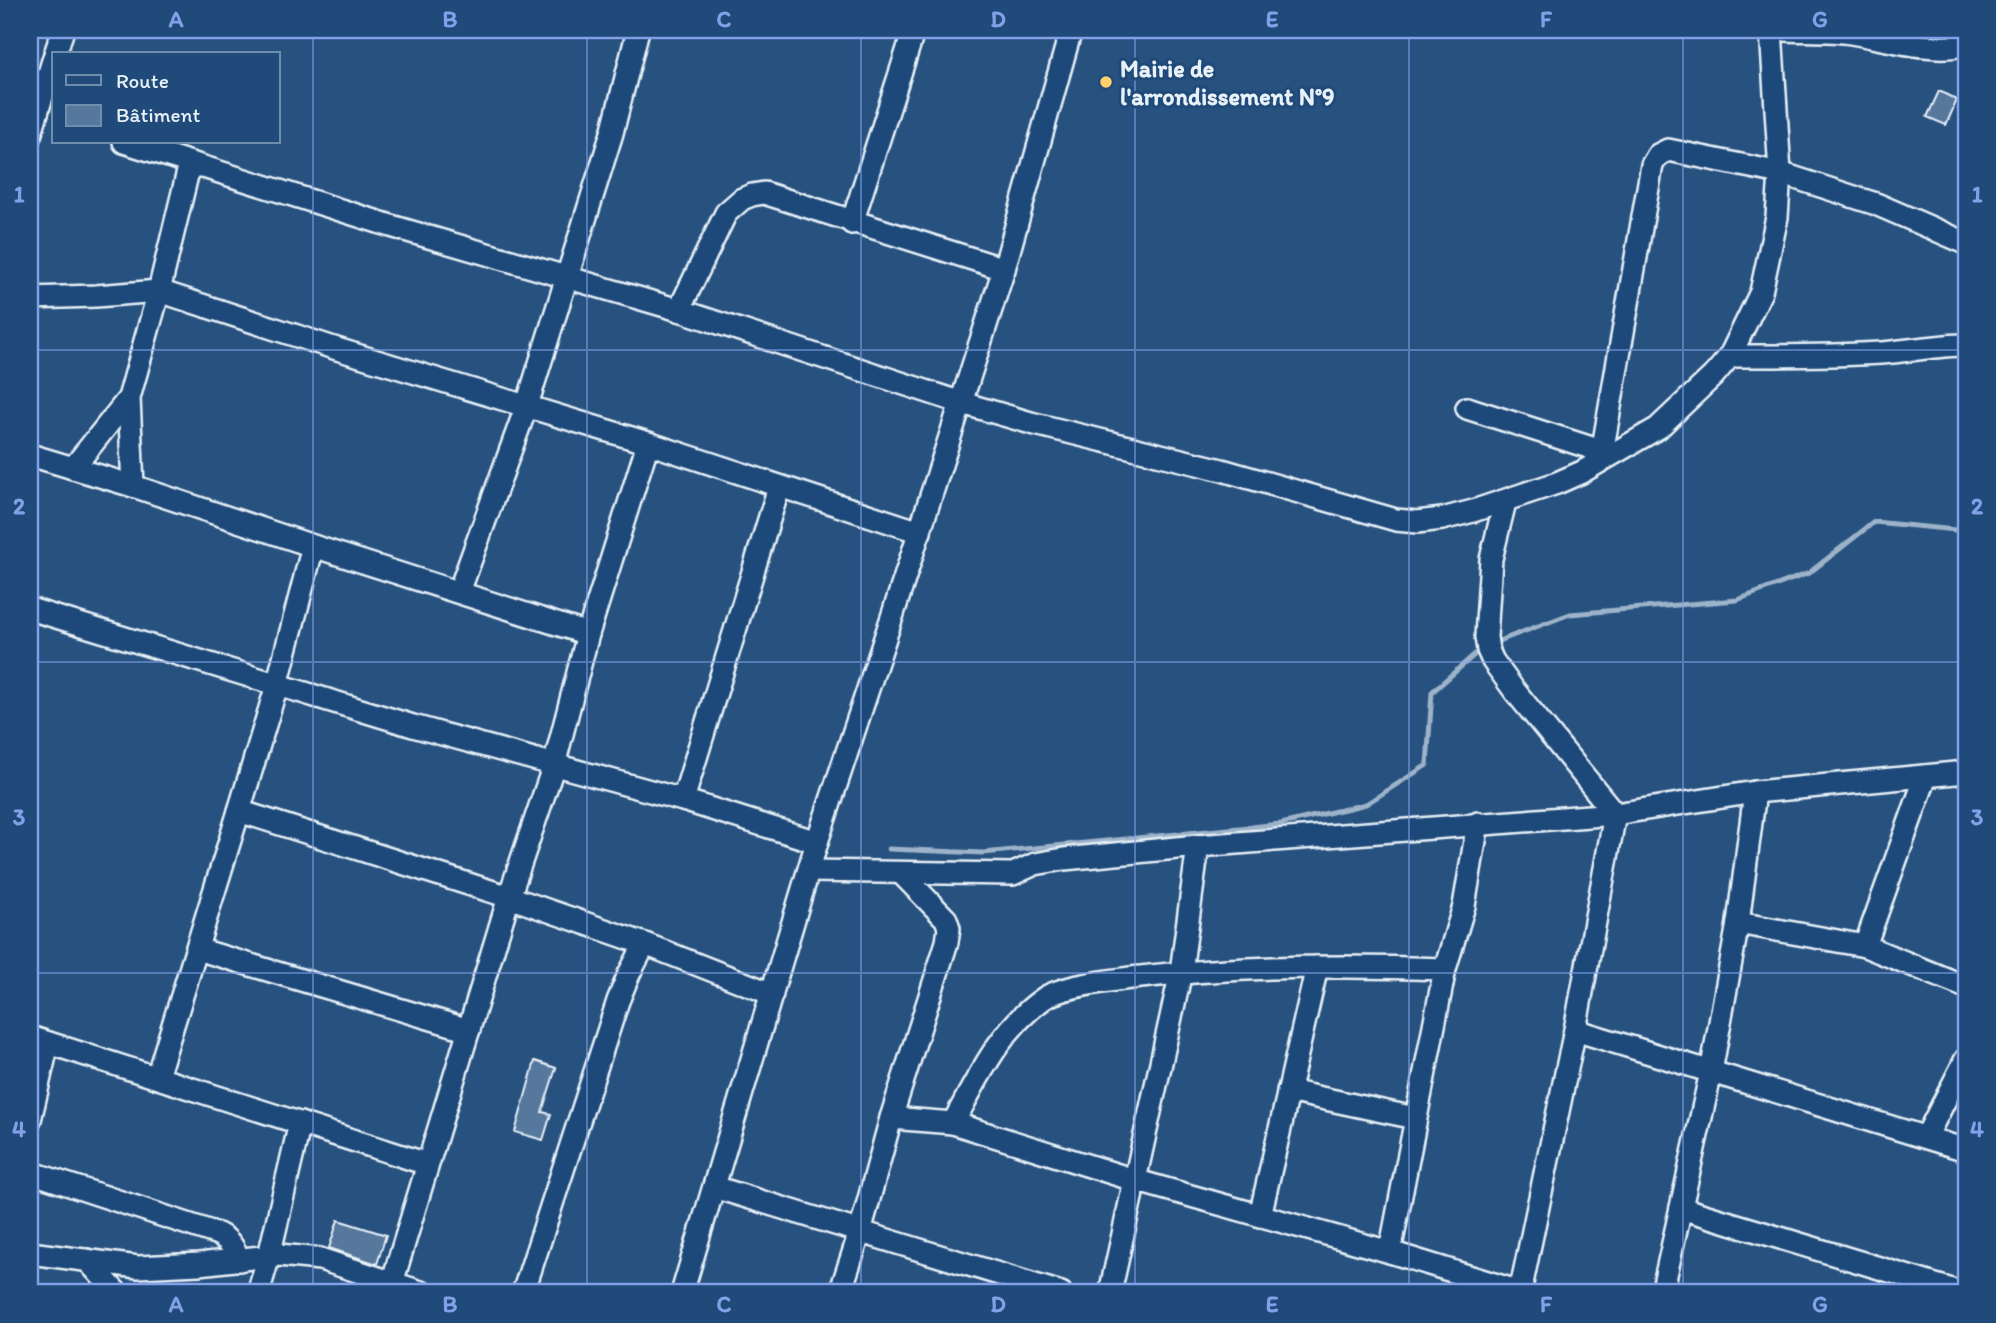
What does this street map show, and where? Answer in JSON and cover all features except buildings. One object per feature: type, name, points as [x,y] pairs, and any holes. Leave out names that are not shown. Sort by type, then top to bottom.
[{"type":"street","points":[[56,52],[63,30]]},
{"type":"street","points":[[459,592],[527,405],[612,133],[638,30]]},
{"type":"street","points":[[852,223],[914,30]]},
{"type":"street","points":[[682,1293],[817,842],[1004,269],[1071,30]]},
{"type":"street","points":[[130,144],[391,226],[679,310],[962,403],[1222,470],[1396,520],[1417,523],[1506,502],[1582,472],[1601,455],[1632,444],[1658,428],[1730,356],[1761,292],[1777,217],[1780,173],[1770,30]]},
{"type":"street","points":[[1785,30],[1848,32],[1944,47],[1966,44]]},
{"type":"street","points":[[30,136],[40,115],[52,68]]},
{"type":"street","points":[[1601,455],[1654,159],[1668,150],[1780,173],[1876,204],[1966,243]]},
{"type":"street","points":[[132,486],[129,398],[159,291],[190,163]]},
{"type":"street","points":[[679,310],[726,213],[742,199],[764,193],[1004,269]]},
{"type":"street","points":[[30,298],[159,291],[337,349],[648,443],[920,532]]},
{"type":"street","points":[[1730,356],[1848,355],[1903,352],[1935,345],[1966,345]]},
{"type":"street","points":[[73,468],[129,398]]},
{"type":"street","points":[[1467,408],[1601,455]]},
{"type":"street","points":[[392,1283],[509,897],[554,765],[588,634],[648,443]]},
{"type":"street","points":[[30,455],[588,634]]},
{"type":"street","points":[[682,800],[779,487]]},
{"type":"street","points":[[891,1118],[953,1123],[1135,1180],[1390,1252],[1520,1293],[1575,1030],[1615,814],[1514,690],[1488,650],[1486,637],[1492,559],[1506,502]]},
{"type":"street","points":[[157,1077],[277,685],[313,546]]},
{"type":"street","points":[[30,609],[277,685],[682,800],[817,842]]},
{"type":"street","points":[[809,871],[1013,874],[1035,864],[1064,859],[1478,823],[1615,814],[1755,792],[1966,772]]},
{"type":"street","points":[[1865,946],[1926,776]]},
{"type":"street","points":[[1662,1293],[1711,1072],[1738,923],[1755,792]]},
{"type":"street","points":[[239,811],[509,897],[645,944],[772,994]]},
{"type":"street","points":[[1390,1252],[1446,969],[1464,906],[1478,823]]},
{"type":"street","points":[[1110,1293],[1181,972],[1198,846]]},
{"type":"street","points":[[840,1293],[860,1232],[891,1118],[947,942],[948,928],[942,913],[901,873]]},
{"type":"street","points":[[1738,923],[1865,946],[1966,987]]},
{"type":"street","points":[[523,1293],[618,1001],[645,944]]},
{"type":"street","points":[[197,948],[468,1030]]},
{"type":"street","points":[[953,1123],[994,1051],[1011,1028],[1052,994],[1102,982],[1181,972],[1317,967],[1446,969]]},
{"type":"street","points":[[1260,1216],[1317,967]]},
{"type":"street","points":[[1575,1030],[1966,1150]]},
{"type":"street","points":[[30,1120],[39,1040],[427,1164]]},
{"type":"street","points":[[1926,1137],[1966,1059]]},
{"type":"street","points":[[1288,1091],[1415,1118]]},
{"type":"street","points":[[258,1293],[300,1123]]},
{"type":"street","points":[[30,1172],[218,1234],[233,1246],[239,1260]]},
{"type":"street","points":[[714,1187],[1061,1293]]},
{"type":"street","points":[[1681,1208],[1962,1293]]},
{"type":"street","points":[[30,1253],[138,1267],[285,1255],[320,1259],[424,1293]]},
{"type":"street","points":[[87,1260],[117,1293]]},
{"type":"waterway","points":[[1491,644],[1570,614],[1737,600],[1809,573],[1874,522],[1966,531]]},
{"type":"waterway","points":[[889,849],[983,853],[1281,824],[1366,804],[1427,765],[1432,692],[1482,648]]},
{"type":"place","name":"Mairie de l'arrondissement N°9","points":[[1106,82]]}]
